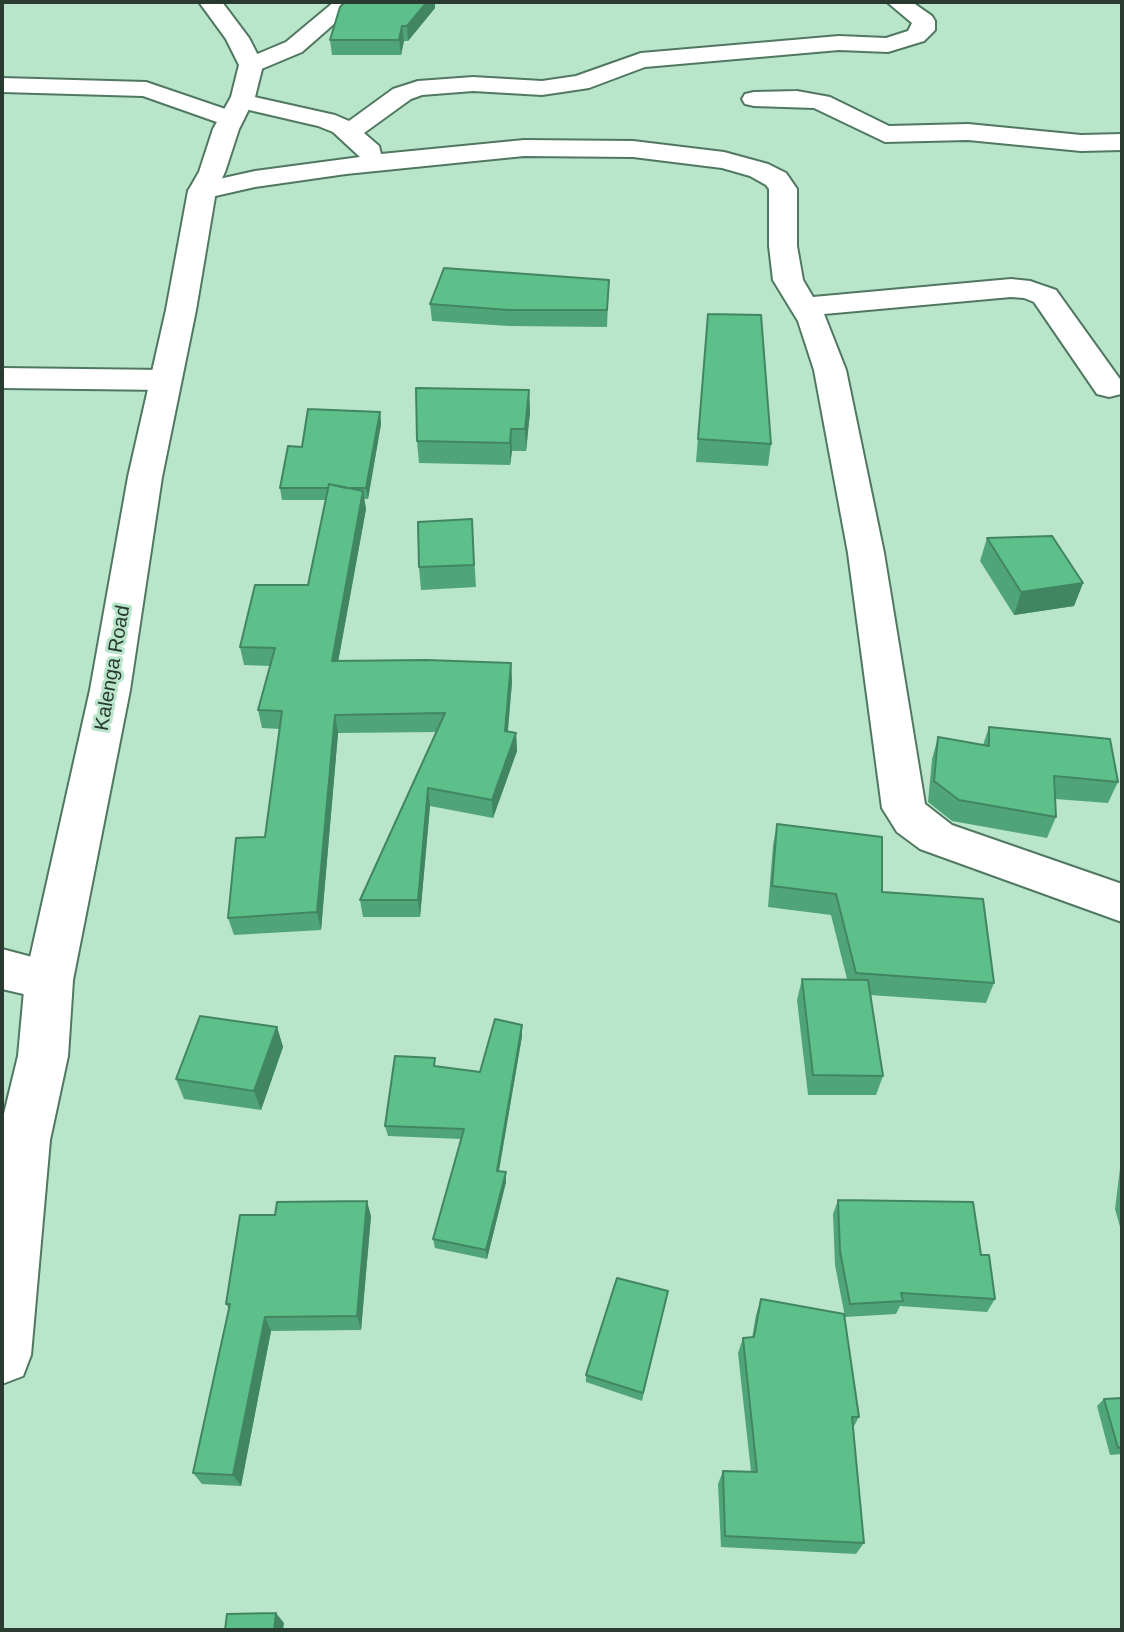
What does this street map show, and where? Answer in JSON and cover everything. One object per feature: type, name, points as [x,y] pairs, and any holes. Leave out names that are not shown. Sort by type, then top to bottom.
[{"type":"street","points":[[210,2],[237,38],[241,95]]},
{"type":"street","points":[[241,95],[348,2]]},
{"type":"street","points":[[348,133],[402,94],[418,88],[473,84],[542,88],[580,83],[641,60],[839,43],[888,45],[916,36],[923,30],[924,21],[898,2]]},
{"type":"street","points":[[2,85],[241,95],[326,120],[348,133],[381,162]]},
{"type":"street","name":"Kalenga Road","points":[[2,1355],[13,1138],[43,1056],[49,980],[110,690],[145,477],[181,310],[202,191],[241,95]]},
{"type":"street","points":[[754,99],[797,98],[821,102],[885,134],[968,132],[1081,143],[1122,142]]},
{"type":"street","points":[[202,191],[255,179],[381,162],[524,148],[633,149],[724,160],[759,170],[776,179],[783,189],[783,246],[788,280],[813,321],[830,370],[866,553],[904,808],[913,820],[936,837],[1122,903]]},
{"type":"street","points":[[804,307],[1011,288],[1030,290],[1045,296],[1109,387]]},
{"type":"street","points":[[2,378],[165,380]]},
{"type":"street","points":[[2,969],[49,980]]},
{"type":"building","points":[[345,2],[427,2],[407,26],[402,26],[399,40],[330,40],[340,7]]},
{"type":"building","points":[[444,268],[609,280],[607,310],[509,310],[430,304]]},
{"type":"building","points":[[708,314],[761,315],[771,444],[698,439]]},
{"type":"building","points":[[416,388],[529,390],[525,429],[511,429],[510,443],[417,441]]},
{"type":"building","points":[[308,409],[380,412],[366,488],[329,484],[328,488],[280,488],[288,446],[302,447]]},
{"type":"building","points":[[329,484],[363,491],[332,661],[511,663],[505,731],[516,733],[492,800],[428,788],[418,900],[360,900],[445,713],[335,715],[317,912],[228,918],[236,838],[265,837],[282,711],[258,710],[275,648],[240,647],[255,585],[308,585]]},
{"type":"building","points":[[472,519],[474,565],[419,567],[418,522]]},
{"type":"building","points":[[1052,536],[1083,583],[1021,592],[987,538]]},
{"type":"building","points":[[989,727],[1110,739],[1118,782],[1054,776],[1056,817],[959,800],[934,781],[938,737],[989,746]]},
{"type":"building","points":[[777,824],[882,837],[882,892],[983,899],[994,983],[856,973],[836,894],[772,886]]},
{"type":"building","points":[[802,979],[868,980],[883,1076],[813,1075]]},
{"type":"building","points":[[200,1016],[277,1027],[254,1091],[176,1079]]},
{"type":"building","points":[[495,1019],[522,1025],[497,1171],[506,1172],[486,1250],[433,1239],[464,1129],[385,1126],[395,1056],[435,1058],[434,1066],[480,1072]]},
{"type":"building","points":[[838,1200],[973,1202],[981,1255],[989,1255],[995,1299],[901,1293],[903,1301],[850,1304],[840,1251]]},
{"type":"building","points":[[367,1201],[357,1316],[265,1317],[233,1475],[193,1473],[230,1304],[226,1304],[240,1215],[275,1215],[277,1202]]},
{"type":"building","points":[[617,1278],[668,1291],[643,1393],[586,1375]]},
{"type":"building","points":[[761,1299],[844,1314],[859,1417],[852,1417],[864,1543],[725,1536],[723,1471],[757,1472],[743,1338],[754,1337]]},
{"type":"building","points":[[1122,1398],[1122,1447],[1118,1448],[1104,1399]]},
{"type":"building","points":[[276,1613],[274,1630],[225,1630],[227,1614]]}]
